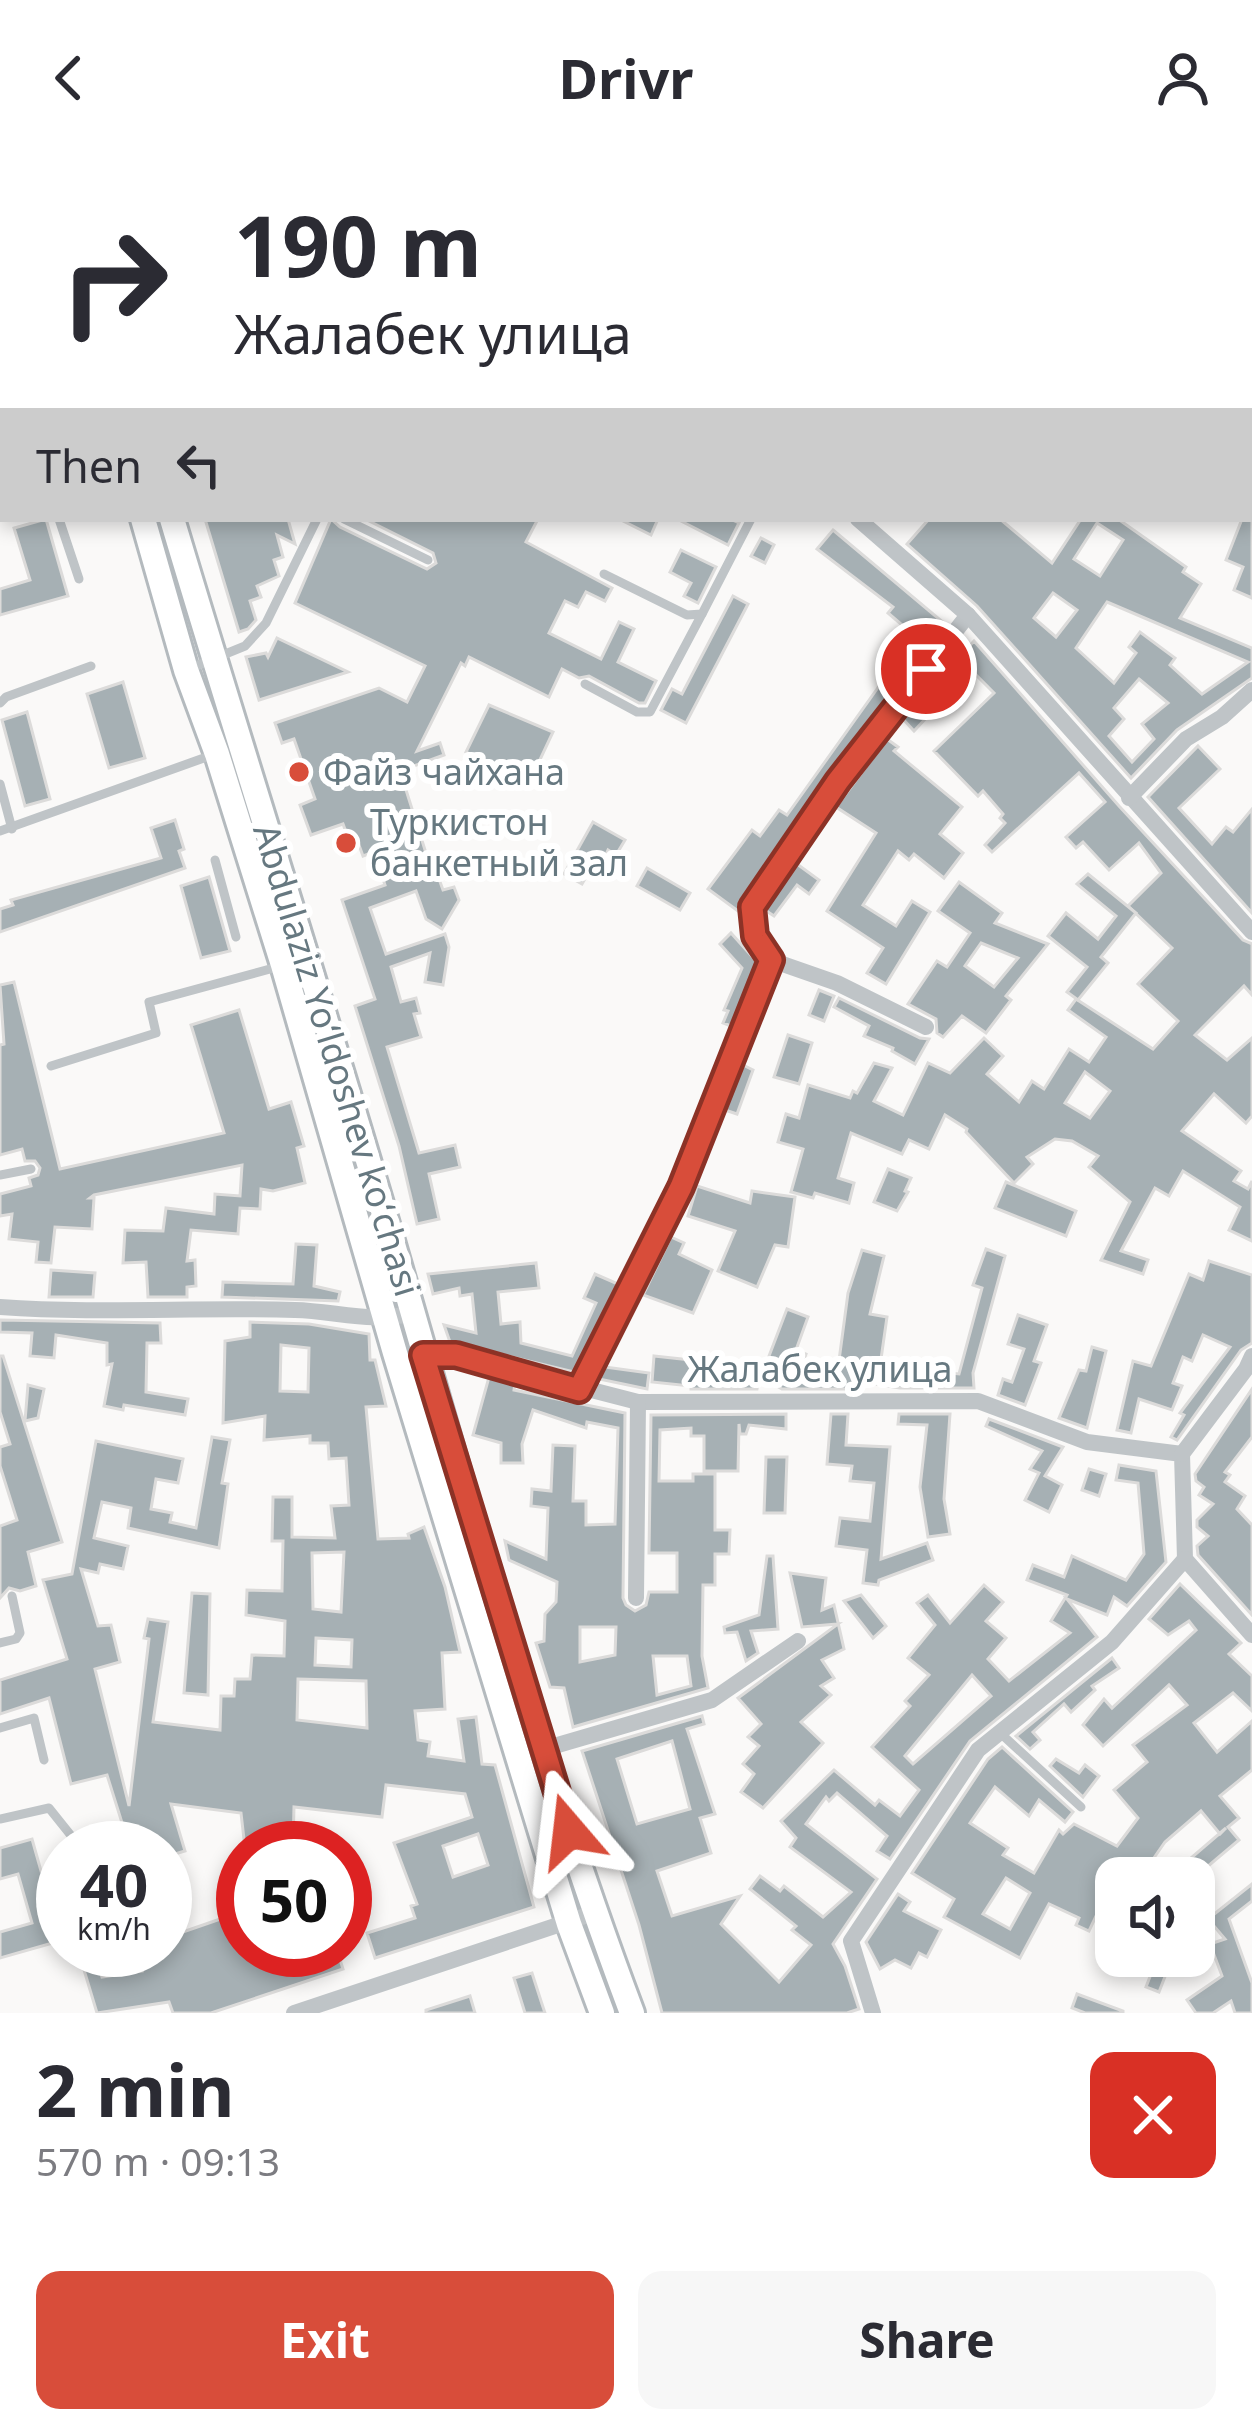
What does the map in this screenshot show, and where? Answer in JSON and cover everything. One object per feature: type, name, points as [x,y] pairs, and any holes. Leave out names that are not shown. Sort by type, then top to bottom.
[{"type":"main road","name":"Abdulaziz Yoʻldoshev koʻchasi","points":[[144,522],[186,670],[283,965],[394,1353],[568,1924],[602,2013]]},
{"type":"main road","name":"Abdulaziz Yoʻldoshev koʻchasi","points":[[173,522],[309,957],[423,1355],[544,1749],[632,2013]]},
{"type":"street","points":[[861,522],[968,615],[1252,932]]},
{"type":"street","points":[[926,1027],[837,983],[771,960],[755,936],[752,907],[838,781],[968,615]]},
{"type":"street","points":[[1129,798],[1186,739],[1222,717],[1252,690]]},
{"type":"street","points":[[579,1390],[681,1187],[771,960]]},
{"type":"street","points":[[0,1307],[81,1313],[297,1310],[387,1320],[413,1313]]},
{"type":"street","name":"Жалабек улица","points":[[394,1353],[456,1355],[638,1402],[978,1401],[1087,1442],[1182,1454]]},
{"type":"street","points":[[1252,1356],[1182,1454],[1185,1559],[1252,1635]]},
{"type":"street","points":[[636,1598],[638,1402]]},
{"type":"street","points":[[873,2013],[851,1941],[978,1750],[1112,1642],[1185,1559]]},
{"type":"street","points":[[544,1749],[712,1700],[798,1641]]},
{"type":"street","points":[[294,2013],[595,1912]]},
{"type":"lane","points":[[60,522],[79,579]]},
{"type":"lane","points":[[186,670],[245,646],[266,623],[316,522]]},
{"type":"lane","points":[[350,522],[428,560]]},
{"type":"lane","points":[[585,684],[637,712],[650,712],[749,522]]},
{"type":"lane","points":[[604,574],[687,615],[702,614]]},
{"type":"lane","points":[[0,704],[6,697],[91,666]]},
{"type":"lane","points":[[0,784],[6,830],[242,745]]},
{"type":"lane","points":[[215,860],[236,937]]},
{"type":"lane","points":[[227,903],[260,891]]},
{"type":"lane","points":[[51,1066],[155,1033],[149,1001],[309,957]]},
{"type":"lane","points":[[0,1175],[31,1169]]},
{"type":"lane","points":[[0,1643],[20,1633],[12,1596]]},
{"type":"lane","points":[[0,1728],[34,1718],[44,1760]]},
{"type":"lane","points":[[998,1731],[1081,1807]]},
{"type":"lane","points":[[0,1819],[49,1808],[59,1821]]},
{"type":"building","points":[[47,522],[68,596],[0,615],[0,589],[30,580],[14,528]]},
{"type":"building","points":[[206,522],[289,522],[295,544],[277,535],[283,557],[274,560],[279,576],[257,586],[261,597],[250,601],[256,620],[239,632]]},
{"type":"building","points":[[330,522],[427,569],[436,563],[433,553],[371,522],[536,522],[526,542],[612,588],[605,601],[586,592],[578,607],[565,601],[549,633],[601,659],[619,622],[634,629],[618,662],[656,681],[645,703],[639,703],[589,676],[579,678],[562,669],[549,697],[469,657],[465,666],[461,663],[417,751],[440,743],[444,755],[400,771],[431,869],[435,868],[443,890],[454,887],[459,900],[442,929],[426,919],[416,891],[370,908],[386,954],[445,934],[449,947],[443,985],[425,982],[430,953],[391,967],[401,1002],[416,998],[420,1013],[414,1014],[421,1037],[387,1047],[419,1153],[455,1145],[460,1167],[429,1174],[439,1219],[417,1224],[399,1146],[355,1006],[375,999],[342,900],[385,885],[374,852],[363,856],[356,837],[349,840],[343,824],[311,835],[300,805],[315,799],[294,739],[282,743],[275,723],[379,688],[407,702],[425,666],[295,603]]},
{"type":"building","points":[[625,522],[657,522],[651,535]]},
{"type":"building","points":[[683,522],[739,523],[728,545]]},
{"type":"building","points":[[926,522],[1004,522],[1052,563],[1079,522],[1122,522],[1186,567],[1183,572],[1201,584],[1180,618],[1252,648],[1252,678],[1177,730],[1131,778],[977,606],[907,544]],"holes":[[[1097,523],[1123,540],[1100,576],[1074,559]],[[1053,593],[1077,610],[1056,637],[1034,618]],[[1107,602],[1248,662],[1202,694],[1170,665],[1175,658],[1140,632],[1129,647],[1136,653],[1114,683],[1076,648]],[[1139,679],[1168,703],[1142,724],[1154,739],[1132,762],[1109,736],[1124,719],[1114,708]]]},
{"type":"building","points":[[1241,522],[1252,522],[1252,598],[1234,590],[1243,567],[1226,560]]},
{"type":"building","points":[[833,530],[945,624],[910,669],[890,653],[908,630],[888,613],[893,607],[817,549]]},
{"type":"building","points":[[761,538],[774,545],[765,563],[751,556]]},
{"type":"building","points":[[681,550],[716,567],[698,603],[684,596],[691,583],[670,572]]},
{"type":"building","points":[[733,596],[748,604],[686,723],[661,710],[672,689],[682,694]]},
{"type":"building","points":[[277,638],[348,672],[259,700],[246,657],[266,653],[268,657]]},
{"type":"building","points":[[974,641],[1119,806],[1243,940],[1252,944],[1252,995],[1244,986],[1195,1035],[1227,1060],[1252,1038],[1252,1116],[1246,1123],[1214,1094],[1182,1131],[1241,1171],[1234,1181],[1248,1189],[1252,1181],[1252,1241],[1229,1230],[1240,1207],[1183,1171],[1169,1196],[1155,1188],[1121,1251],[1148,1260],[1143,1274],[1101,1260],[1130,1202],[1089,1167],[1098,1156],[1072,1141],[1055,1139],[1027,1157],[1033,1164],[1014,1183],[967,1129],[945,1115],[929,1149],[909,1140],[902,1154],[851,1133],[838,1178],[854,1183],[849,1203],[791,1192],[803,1149],[778,1142],[786,1114],[799,1118],[808,1085],[850,1098],[874,1063],[892,1068],[874,1101],[903,1115],[928,1063],[950,1073],[984,1038],[1003,1056],[987,1074],[1019,1102],[1032,1081],[1044,1089],[1069,1049],[1089,1062],[1106,1037],[1068,1010],[1076,999],[1153,1049],[1178,1021],[1138,984],[1172,948],[1128,906],[1161,873],[1139,843],[1109,870],[1083,842],[1076,848],[1066,837],[1105,802],[1079,773],[992,852],[985,845],[1005,823],[1000,818],[1003,814],[934,751],[994,693],[971,670],[914,731],[903,719]],"holes":[[[1085,1072],[1110,1091],[1090,1118],[1065,1103]]]},
{"type":"building","points":[[123,682],[145,758],[109,768],[87,694]]},
{"type":"building","points":[[882,682],[893,690],[827,774],[738,911],[708,889],[752,830],[760,836],[779,810],[787,815]]},
{"type":"building","points":[[489,705],[553,732],[529,783],[466,752]]},
{"type":"building","points":[[27,712],[50,799],[25,806],[2,720]]},
{"type":"building","points":[[887,739],[898,747],[894,751],[962,807],[940,834],[963,853],[944,878],[914,854],[909,860],[898,851],[863,905],[896,926],[912,901],[930,912],[886,984],[867,973],[883,948],[827,911],[876,833],[836,807]]},
{"type":"building","points":[[1198,746],[1220,769],[1179,808],[1212,844],[1226,827],[1233,832],[1252,809],[1252,913],[1148,797]]},
{"type":"building","points":[[175,820],[185,868],[0,932],[0,909],[13,905],[11,900],[161,858],[151,828]]},
{"type":"building","points":[[593,822],[625,840],[616,855],[608,850],[605,857],[599,854],[582,884],[564,874]]},
{"type":"building","points":[[797,864],[819,880],[809,894],[797,885],[774,916],[765,910]]},
{"type":"building","points":[[647,868],[690,893],[680,910],[637,886]]},
{"type":"building","points":[[1088,874],[1136,913],[1101,957],[1108,963],[1078,1000],[1067,992],[1087,967],[1048,936],[1066,913],[1098,939],[1116,916],[1077,884]]},
{"type":"building","points":[[209,877],[230,951],[201,958],[181,886]]},
{"type":"building","points":[[959,882],[1002,913],[995,923],[1048,944],[1006,996],[1011,1000],[986,1033],[962,1016],[943,1037],[937,1033],[936,1019],[908,1004],[937,961],[947,967],[970,933],[938,911]],"holes":[[[981,943],[1018,958],[994,987],[965,966]]]},
{"type":"building","points":[[731,933],[757,962],[731,1026],[723,1023],[728,1011],[724,1010],[742,968],[720,944]]},
{"type":"building","points":[[14,982],[60,1169],[224,1133],[191,1025],[239,1010],[269,1109],[291,1102],[304,1146],[297,1148],[305,1183],[273,1191],[261,1189],[260,1209],[240,1208],[238,1234],[191,1230],[187,1261],[195,1260],[196,1286],[187,1287],[187,1297],[148,1297],[146,1262],[123,1263],[125,1230],[163,1231],[166,1208],[214,1214],[215,1194],[240,1196],[242,1165],[94,1195],[90,1198],[94,1198],[92,1229],[55,1227],[51,1263],[36,1262],[38,1242],[9,1239],[12,1214],[0,1216],[0,1194],[31,1186],[29,1178],[38,1175],[40,1168],[35,1161],[25,1161],[22,1149],[0,1155],[0,1045],[4,1044],[0,985]]},
{"type":"building","points":[[819,990],[834,996],[824,1021],[809,1015]]},
{"type":"building","points":[[839,998],[929,1039],[915,1064],[864,1036],[869,1026],[834,1007]]},
{"type":"building","points":[[788,1035],[812,1043],[799,1084],[774,1077]]},
{"type":"building","points":[[743,1065],[753,1070],[737,1114],[725,1110]]},
{"type":"building","points":[[888,1169],[911,1178],[897,1211],[874,1202]]},
{"type":"building","points":[[1006,1182],[1076,1211],[1066,1236],[995,1208]]},
{"type":"building","points":[[697,1186],[750,1203],[752,1191],[795,1197],[788,1247],[775,1245],[757,1287],[718,1271],[735,1231],[688,1216]]},
{"type":"building","points":[[671,1237],[684,1243],[679,1254],[712,1270],[693,1313],[643,1295]]},
{"type":"building","points":[[296,1244],[317,1245],[314,1286],[340,1292],[338,1301],[222,1297],[223,1282],[293,1284]]},
{"type":"building","points":[[986,1249],[1005,1256],[973,1373],[974,1388],[900,1388],[856,1381],[855,1389],[782,1389],[761,1377],[787,1309],[808,1317],[796,1350],[806,1354],[799,1374],[833,1374],[838,1368],[848,1293],[862,1250],[884,1256],[870,1314],[887,1317],[880,1366],[959,1374],[982,1288],[973,1285]]},
{"type":"building","points":[[1209,1261],[1252,1275],[1252,1343],[1241,1350],[1177,1440],[1171,1437],[1184,1415],[1180,1413],[1230,1347],[1203,1335],[1192,1361],[1183,1357],[1173,1383],[1182,1386],[1172,1410],[1139,1399],[1131,1433],[1117,1430],[1133,1361],[1151,1366],[1189,1274],[1203,1280]]},
{"type":"building","points":[[536,1263],[539,1288],[498,1292],[501,1324],[520,1322],[521,1343],[572,1356],[596,1303],[584,1298],[595,1274],[618,1284],[574,1372],[450,1342],[444,1325],[476,1333],[472,1294],[460,1296],[459,1288],[433,1294],[428,1274]]},
{"type":"building","points":[[51,1270],[95,1273],[93,1297],[49,1297]]},
{"type":"building","points":[[1018,1315],[1047,1325],[1034,1361],[1041,1363],[1025,1405],[998,1395],[1003,1379],[1012,1382],[1024,1349],[1008,1344]]},
{"type":"building","points":[[0,1320],[160,1323],[161,1343],[147,1343],[146,1392],[188,1399],[185,1415],[104,1406],[112,1364],[107,1365],[107,1343],[56,1335],[54,1358],[30,1356],[32,1333],[0,1332]]},
{"type":"building","points":[[250,1322],[309,1324],[369,1334],[370,1360],[375,1360],[386,1406],[366,1407],[378,1539],[409,1538],[408,1534],[424,1527],[460,1652],[442,1653],[445,1709],[415,1711],[418,1740],[430,1742],[428,1756],[464,1761],[458,1719],[476,1717],[482,1764],[495,1765],[534,1907],[375,1958],[372,1931],[415,1918],[411,1906],[417,1904],[394,1843],[472,1817],[465,1794],[386,1785],[382,1817],[294,1807],[294,1821],[242,1821],[241,1813],[171,1804],[176,1821],[121,1821],[107,1775],[71,1784],[49,1698],[0,1714],[0,1680],[67,1659],[43,1580],[72,1574],[96,1441],[183,1459],[178,1483],[156,1479],[151,1509],[172,1513],[170,1522],[196,1528],[212,1437],[230,1440],[222,1483],[228,1484],[219,1548],[128,1528],[131,1508],[102,1502],[94,1538],[128,1546],[123,1569],[100,1564],[98,1573],[81,1569],[98,1626],[111,1625],[120,1662],[95,1669],[129,1806],[148,1619],[168,1622],[153,1722],[220,1730],[221,1696],[234,1696],[235,1679],[250,1679],[252,1655],[284,1656],[285,1621],[246,1615],[247,1590],[282,1591],[283,1541],[272,1541],[273,1497],[292,1497],[292,1537],[335,1538],[331,1506],[349,1505],[346,1458],[329,1459],[328,1443],[310,1443],[310,1436],[264,1440],[265,1416],[223,1423],[225,1341],[250,1337]],"holes":[[[281,1345],[309,1348],[308,1392],[280,1391]],[[344,1552],[341,1612],[313,1609],[312,1553]],[[316,1638],[352,1640],[351,1667],[315,1665]],[[298,1679],[366,1681],[367,1728],[297,1720]],[[478,1834],[488,1865],[453,1877],[443,1846]]]},
{"type":"building","points":[[1092,1347],[1106,1351],[1087,1428],[1059,1418],[1079,1370],[1086,1371]]},
{"type":"building","points":[[0,1356],[62,1542],[28,1552],[36,1586],[20,1591],[9,1588],[0,1598],[0,1526],[17,1520],[0,1466],[0,1447],[10,1444],[0,1412]]},
{"type":"building","points":[[654,1356],[761,1368],[757,1389],[691,1389],[652,1382]]},
{"type":"building","points":[[605,1367],[649,1373],[647,1389],[599,1379]]},
{"type":"building","points":[[489,1377],[515,1383],[514,1390],[625,1413],[623,1598],[635,1611],[646,1605],[649,1592],[677,1592],[677,1553],[649,1553],[651,1415],[786,1414],[786,1429],[749,1425],[746,1434],[740,1434],[739,1424],[738,1471],[704,1471],[704,1436],[691,1436],[691,1428],[660,1430],[659,1481],[693,1481],[693,1474],[715,1474],[715,1530],[730,1530],[729,1554],[715,1554],[715,1585],[703,1585],[702,1656],[708,1688],[573,1727],[564,1688],[550,1687],[536,1643],[544,1641],[545,1614],[556,1602],[557,1582],[509,1560],[505,1541],[546,1559],[548,1508],[531,1506],[532,1489],[551,1491],[553,1445],[575,1446],[573,1501],[586,1501],[586,1525],[615,1524],[618,1428],[587,1422],[586,1428],[533,1410],[522,1444],[523,1463],[501,1463],[501,1443],[473,1435]],"holes":[[[580,1627],[616,1627],[615,1655],[580,1662]],[[653,1656],[687,1656],[691,1686],[657,1695]]]},
{"type":"building","points":[[28,1385],[44,1389],[38,1418],[25,1421]]},
{"type":"building","points":[[1252,1389],[1252,1437],[1225,1472],[1230,1475],[1225,1482],[1245,1496],[1237,1509],[1252,1525],[1252,1615],[1198,1555],[1197,1546],[1208,1536],[1197,1527],[1197,1520],[1213,1504],[1199,1495],[1204,1487],[1195,1474]]},
{"type":"building","points":[[831,1414],[848,1414],[846,1445],[890,1447],[881,1559],[927,1543],[933,1560],[879,1580],[878,1585],[863,1583],[867,1550],[836,1546],[840,1518],[870,1521],[874,1483],[850,1481],[852,1466],[827,1464]]},
{"type":"building","points":[[899,1414],[950,1414],[944,1499],[950,1534],[928,1537],[920,1487],[927,1425],[898,1424]]},
{"type":"building","points":[[989,1419],[1063,1447],[1045,1476],[1062,1485],[1049,1512],[1025,1500],[1039,1473],[1030,1469],[1042,1451],[986,1426]]},
{"type":"building","points":[[766,1457],[787,1457],[785,1513],[764,1513]]},
{"type":"building","points":[[1119,1465],[1156,1471],[1166,1562],[1127,1606],[1114,1597],[1107,1615],[1067,1599],[1097,1637],[970,1741],[890,1859],[877,1851],[887,1836],[837,1793],[829,1801],[826,1797],[806,1824],[877,1879],[833,1944],[859,2009],[847,2013],[662,2013],[639,1925],[582,1751],[702,1716],[704,1724],[687,1729],[715,1814],[700,1818],[711,1853],[657,1871],[672,1916],[740,1896],[721,1924],[779,1982],[811,1945],[792,1930],[796,1926],[750,1889],[760,1876],[780,1891],[784,1886],[823,1917],[851,1892],[790,1847],[796,1838],[781,1821],[834,1770],[875,1805],[879,1800],[900,1816],[919,1790],[872,1747],[910,1706],[905,1701],[929,1675],[908,1658],[935,1625],[917,1603],[928,1595],[950,1623],[984,1585],[1003,1602],[986,1621],[1006,1638],[988,1659],[1009,1681],[1070,1633],[1051,1621],[1067,1595],[1027,1580],[1033,1565],[1064,1577],[1072,1556],[1126,1580],[1144,1554],[1138,1483],[1116,1480]],"holes":[[[972,1675],[991,1696],[913,1764],[905,1756]],[[672,1741],[690,1809],[637,1824],[617,1759]]]},
{"type":"building","points":[[1089,1469],[1106,1474],[1099,1496],[1082,1490]]},
{"type":"building","points":[[767,1556],[773,1556],[778,1629],[751,1631],[758,1653],[746,1661],[737,1632],[725,1633],[724,1627],[759,1615]]},
{"type":"building","points":[[790,1573],[826,1578],[822,1610],[834,1605],[844,1649],[822,1660],[834,1678],[821,1686],[831,1695],[801,1722],[823,1743],[763,1808],[741,1792],[754,1774],[743,1764],[759,1746],[748,1737],[761,1724],[738,1698],[838,1624],[802,1627]]},
{"type":"building","points":[[1180,1584],[1241,1643],[1229,1654],[1252,1676],[1252,1711],[1233,1693],[1194,1723],[1217,1752],[1252,1721],[1252,1770],[1220,1796],[1239,1818],[1228,1827],[1239,1840],[1215,1860],[1193,1857],[1220,1834],[1201,1811],[1155,1857],[1095,1857],[1095,1918],[1089,1931],[1076,1925],[1079,1918],[1049,1904],[1020,1958],[944,1917],[954,1899],[912,1873],[988,1759],[1002,1747],[1073,1812],[1065,1822],[1039,1800],[1029,1816],[995,1787],[970,1823],[1008,1848],[1003,1855],[1034,1873],[1059,1830],[1063,1834],[1074,1824],[1117,1846],[1138,1818],[1114,1790],[1147,1762],[1133,1745],[1187,1705],[1169,1685],[1103,1746],[1083,1725],[1104,1699],[1112,1708],[1196,1630],[1189,1621],[1168,1635],[1149,1619]],"holes":[[[1006,1878],[1030,1893],[1010,1929],[983,1914]]]},
{"type":"building","points":[[192,1593],[210,1594],[208,1695],[184,1693]]},
{"type":"building","points":[[861,1595],[886,1626],[873,1638],[844,1601]]},
{"type":"building","points":[[1112,1658],[1119,1668],[1092,1686],[1095,1690],[1071,1712],[1064,1704],[1033,1732],[1040,1740],[1030,1749],[1016,1736]]},
{"type":"building","points":[[1056,1759],[1079,1773],[1085,1765],[1099,1776],[1083,1797],[1050,1766]]},
{"type":"building","points":[[32,1839],[36,1948],[0,1958],[0,1932],[32,1923],[18,1874],[0,1879],[0,1848]]},
{"type":"building","points":[[1252,1884],[1252,1901],[1229,1919],[1252,1983],[1252,2013],[1235,2013],[1231,2001],[1213,2013],[1196,2013],[1187,2000],[1222,1976],[1215,1942],[1225,1939],[1215,1927],[1215,1913]]},
{"type":"building","points":[[898,1894],[910,1902],[904,1911],[941,1930],[927,1957],[919,1953],[911,1968],[895,1960],[880,1969],[866,1942]]},
{"type":"building","points":[[216,1920],[216,1977],[319,1977],[211,2013],[173,2013],[169,2002],[97,2013],[86,1977],[192,1977],[192,1929]]},
{"type":"building","points":[[532,1973],[545,2013],[525,2013],[514,1978]]},
{"type":"building","points":[[1150,1977],[1165,1977],[1159,1992],[1146,1987]]},
{"type":"building","points":[[1077,1994],[1123,2013],[1085,2013],[1072,2008]]},
{"type":"building","points":[[470,1996],[475,2013],[426,2013],[426,2010]]},
{"type":"place","name":"Файз чайхана","points":[[299,772]]},
{"type":"place","name":"Туркистон банкетный зал","points":[[346,843]]},
{"type":"route","points":[[569,1831],[423,1355],[456,1355],[579,1390],[681,1187],[771,960],[755,936],[752,907],[838,781],[926,669]]}]
